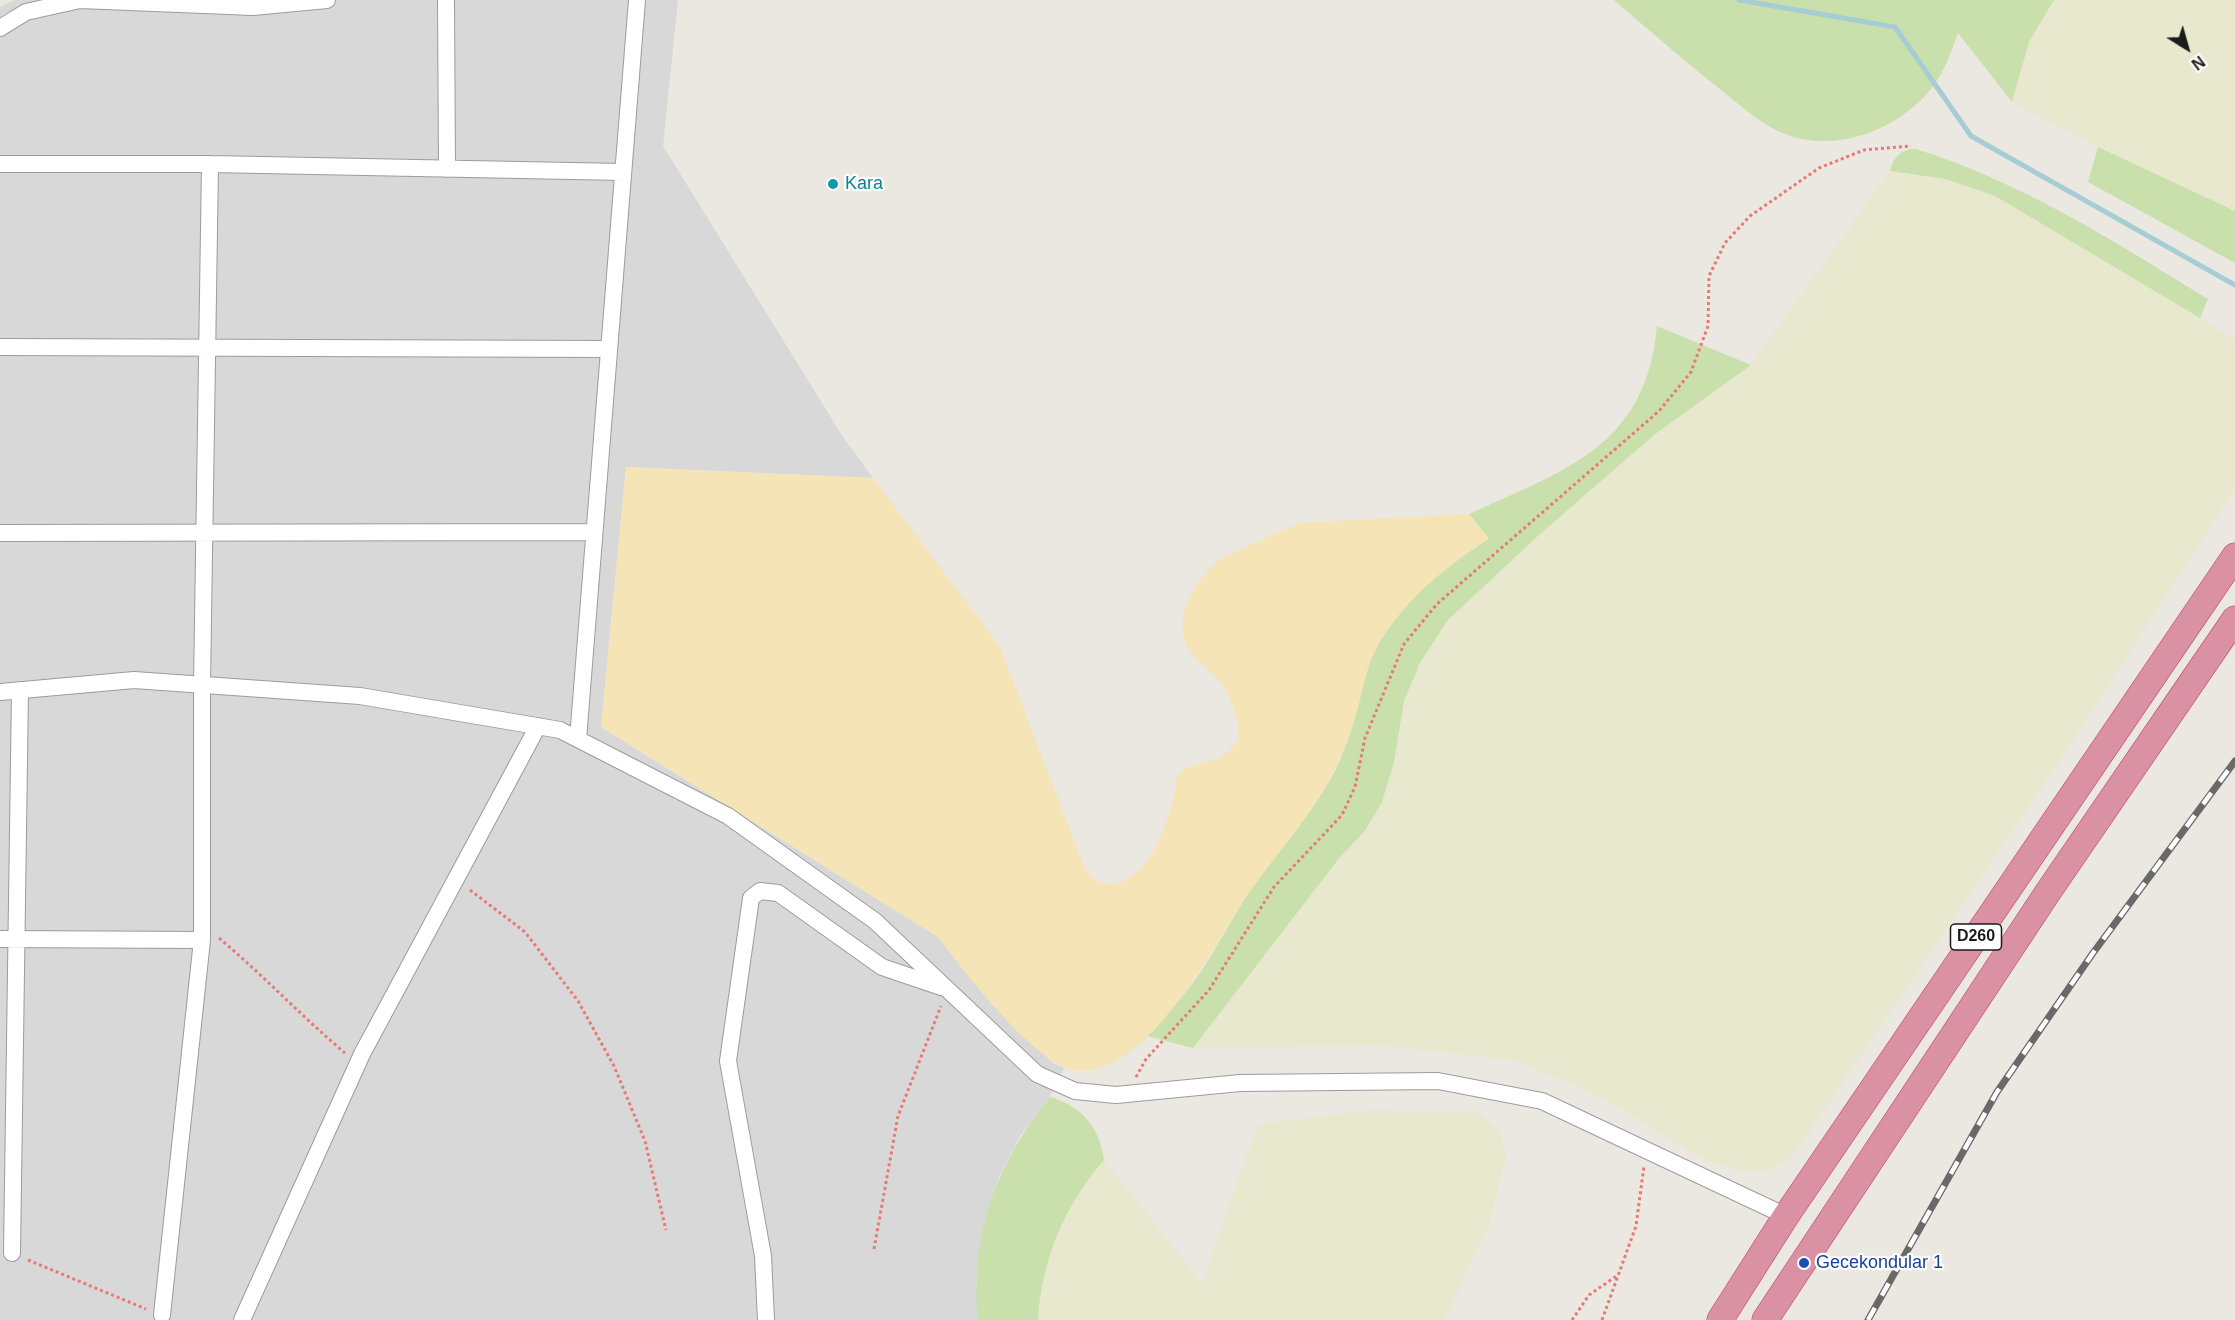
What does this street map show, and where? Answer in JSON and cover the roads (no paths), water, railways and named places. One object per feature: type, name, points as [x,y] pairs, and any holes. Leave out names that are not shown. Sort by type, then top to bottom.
[{"type":"highway","name":"D260","points":[[1720,1320],[1786,1216],[2235,556]]},
{"type":"highway","name":"D260","points":[[1765,1320],[2054,882],[2235,619]]},
{"type":"street","points":[[0,28],[26,12],[80,0],[253,7],[327,0]]},
{"type":"street","points":[[446,0],[447,169]]},
{"type":"street","points":[[578,739],[637,0]]},
{"type":"street","points":[[0,164],[210,164],[623,172]]},
{"type":"street","points":[[162,1315],[202,932],[202,684],[210,164]]},
{"type":"street","points":[[0,347],[609,349]]},
{"type":"street","points":[[0,533],[594,532]]},
{"type":"street","points":[[0,692],[134,680],[202,684],[360,696],[560,730],[728,816],[875,921],[1037,1074],[1075,1091],[1126,1094],[1240,1083],[1438,1081],[1542,1101],[1786,1216]]},
{"type":"street","points":[[12,1253],[8,939],[20,690]]},
{"type":"street","points":[[242,1320],[358,1063],[538,726]]},
{"type":"street","points":[[766,1320],[764,1256],[728,1061],[751,898],[760,891],[778,893],[882,967],[947,989]]},
{"type":"street","points":[[8,939],[202,932]]},
{"type":"waterway","points":[[1739,0],[1895,27],[1971,136],[2235,285]]},
{"type":"railway","points":[[1868,1320],[1997,1092],[2093,953],[2235,761]]},
{"type":"place","name":"Kara","points":[[833,184]]},
{"type":"place","name":"Gecekondular 1","points":[[1804,1263]]}]
